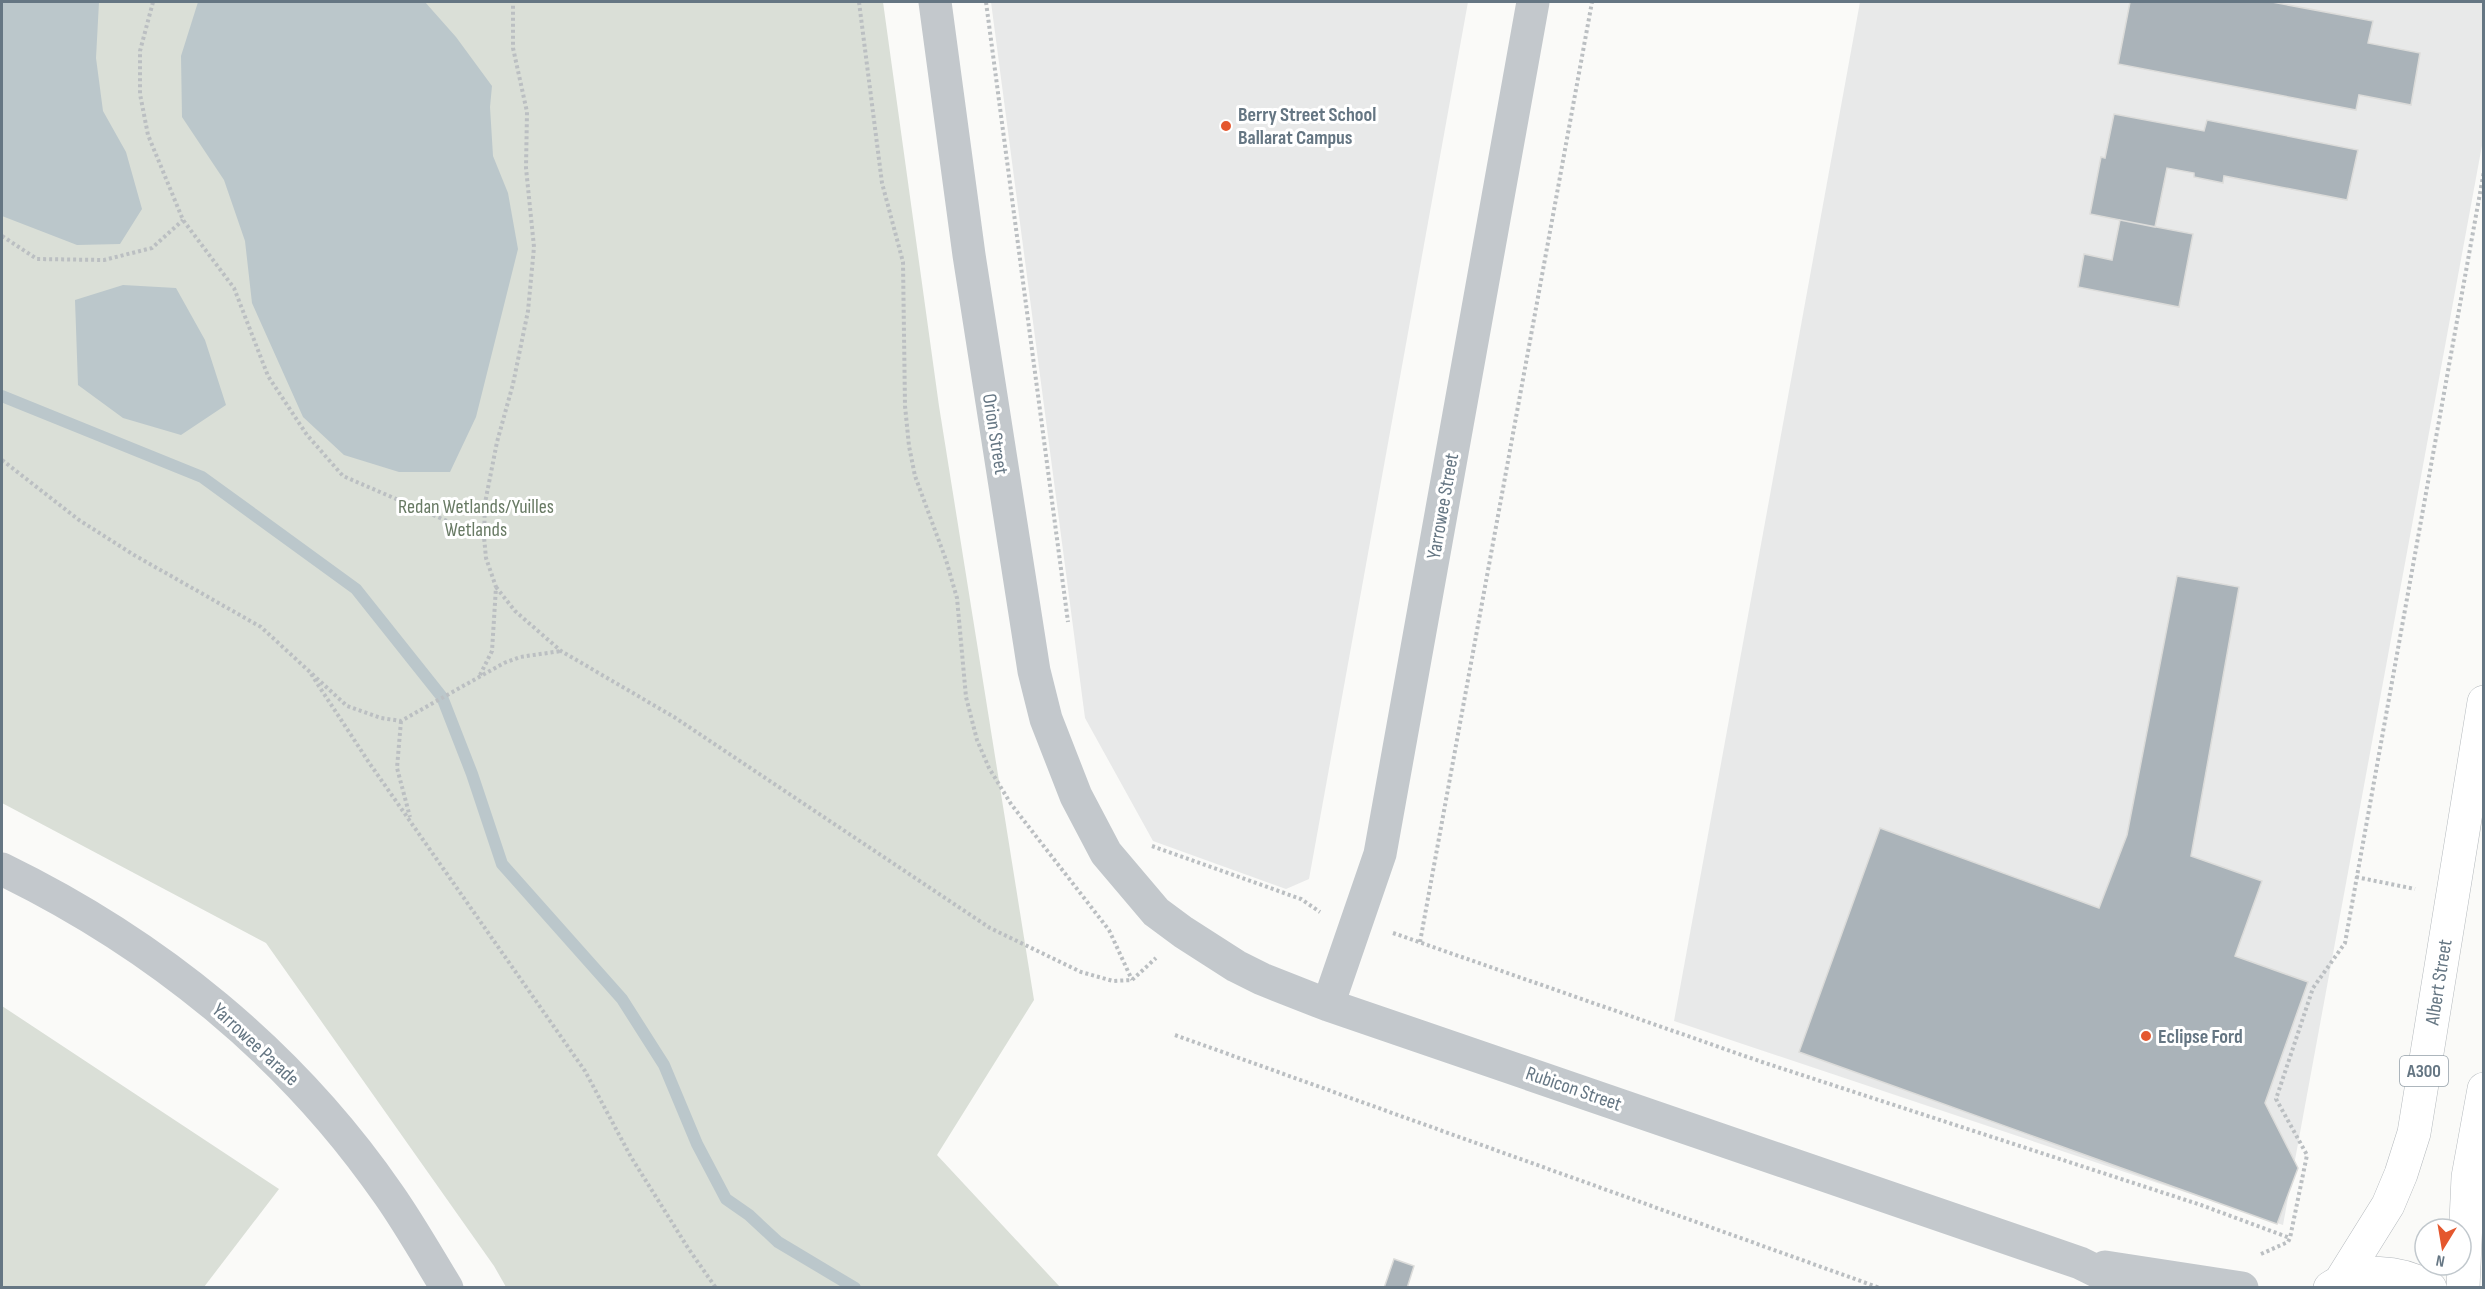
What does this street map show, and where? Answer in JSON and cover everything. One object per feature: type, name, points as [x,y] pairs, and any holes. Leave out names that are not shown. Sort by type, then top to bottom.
[{"type":"highway","name":"Albert Street","points":[[2329,1286],[2388,1205],[2402,1174],[2414,1133],[2484,702]]},
{"type":"highway","points":[[2463,1287],[2468,1178],[2484,1089]]},
{"type":"highway","name":"A300","points":[[2329,1286],[2359,1275],[2378,1273],[2398,1274],[2430,1287]]},
{"type":"street","name":"Orion Street","points":[[935,2],[970,267],[1034,670],[1046,719],[1061,761],[1076,796],[1106,853]]},
{"type":"street","name":"Yarrowee Street","points":[[1328,1005],[1380,854],[1533,2]]},
{"type":"street","name":"Rubicon Street","points":[[1106,853],[1156,912],[1183,933],[1236,966],[1262,979],[1328,1005],[2080,1263],[2132,1287]]},
{"type":"street","name":"Yarrowee Parade","points":[[2,869],[79,908],[180,976],[221,1009],[304,1089],[364,1162],[389,1195],[447,1287]]},
{"type":"street","name":"Rubicon Street","points":[[2080,1263],[2242,1287]]},
{"type":"path","points":[[153,2],[140,51],[140,94],[148,135],[183,220],[234,288],[268,376],[307,435],[343,476],[484,537]]},
{"type":"path","points":[[513,2],[513,48],[526,112],[526,168],[534,247],[528,311],[485,503],[484,537],[488,570],[496,587],[515,611],[561,651],[684,723],[990,928],[1081,972],[1113,981],[1132,980],[1183,933]]},
{"type":"path","points":[[859,2],[882,183],[903,262],[905,406],[909,446],[915,476],[946,560],[957,598],[966,696],[977,740],[989,768],[1011,804],[1109,930],[1132,980]]},
{"type":"path","points":[[986,2],[1069,623]]},
{"type":"path","points":[[1420,942],[1592,2]]},
{"type":"path","points":[[1388,932],[1762,1062],[2190,1202],[2290,1238],[2307,1155],[2276,1099],[2313,988],[2345,943],[2484,171]]},
{"type":"path","points":[[2,236],[37,259],[104,260],[152,248],[183,220]]},
{"type":"path","points":[[2,460],[79,520],[134,555],[261,627],[347,706],[381,718],[403,720],[480,675],[520,657],[561,651]]},
{"type":"path","points":[[480,675],[492,651],[496,587]]},
{"type":"path","points":[[311,674],[585,1071],[631,1157],[688,1248],[716,1287]]},
{"type":"path","points":[[403,720],[397,768],[411,822]]},
{"type":"path","points":[[1149,845],[1301,899],[1313,905],[1325,917]]},
{"type":"path","points":[[2356,877],[2420,890]]},
{"type":"path","points":[[1175,1035],[1880,1287]]},
{"type":"shaded area","points":[[2,2],[99,2],[96,58],[103,111],[126,152],[142,209],[120,244],[77,245],[2,216]]},
{"type":"shaded area","points":[[198,2],[425,2],[456,37],[492,86],[490,107],[493,156],[508,193],[518,249],[476,417],[450,472],[399,472],[344,455],[303,417],[252,303],[245,241],[224,180],[182,117],[181,56]]},
{"type":"shaded area","points":[[991,2],[1468,2],[1309,879],[1286,889],[1153,841],[1085,718]]},
{"type":"shaded area","points":[[1860,2],[2483,2],[2483,140],[2283,1225],[1674,1021]]},
{"type":"shaded area","points":[[123,285],[176,288],[205,340],[226,405],[181,435],[123,418],[78,385],[75,300]]},
{"type":"green space","name":"Redan Wetlands/Yuilles Wetlands","points":[[2,2],[883,2],[939,406],[1034,1000],[937,1155],[1060,1287],[506,1287],[494,1266],[266,943],[2,803]]},
{"type":"green space","points":[[2,1006],[279,1189],[204,1287],[2,1287]]},
{"type":"building","points":[[2130,2],[2272,2],[2373,21],[2368,43],[2420,53],[2411,105],[2359,95],[2356,110],[2118,64]]},
{"type":"building","points":[[2114,114],[2204,131],[2207,120],[2358,150],[2347,200],[2224,176],[2223,183],[2194,177],[2194,173],[2167,168],[2155,227],[2090,214],[2101,157],[2105,158]]},
{"type":"building","points":[[2120,220],[2193,234],[2179,307],[2078,287],[2084,254],[2112,260]]},
{"type":"building","points":[[2177,576],[2239,587],[2191,856],[2262,881],[2235,956],[2308,982],[2265,1103],[2298,1168],[2277,1224],[1799,1052],[1880,828],[2099,908],[2127,835]]},
{"type":"building","points":[[1394,1259],[1414,1266],[1407,1288],[1384,1288]]},
{"type":"waterway","points":[[2,396],[202,477],[356,589],[442,697],[472,774],[502,864],[622,999],[664,1065],[697,1144],[726,1199],[749,1215],[778,1242],[855,1288]]},
{"type":"place","name":"Berry Street School Ballarat Campus","points":[[1226,126]]},
{"type":"place","name":"Eclipse Ford","points":[[2146,1036]]}]
